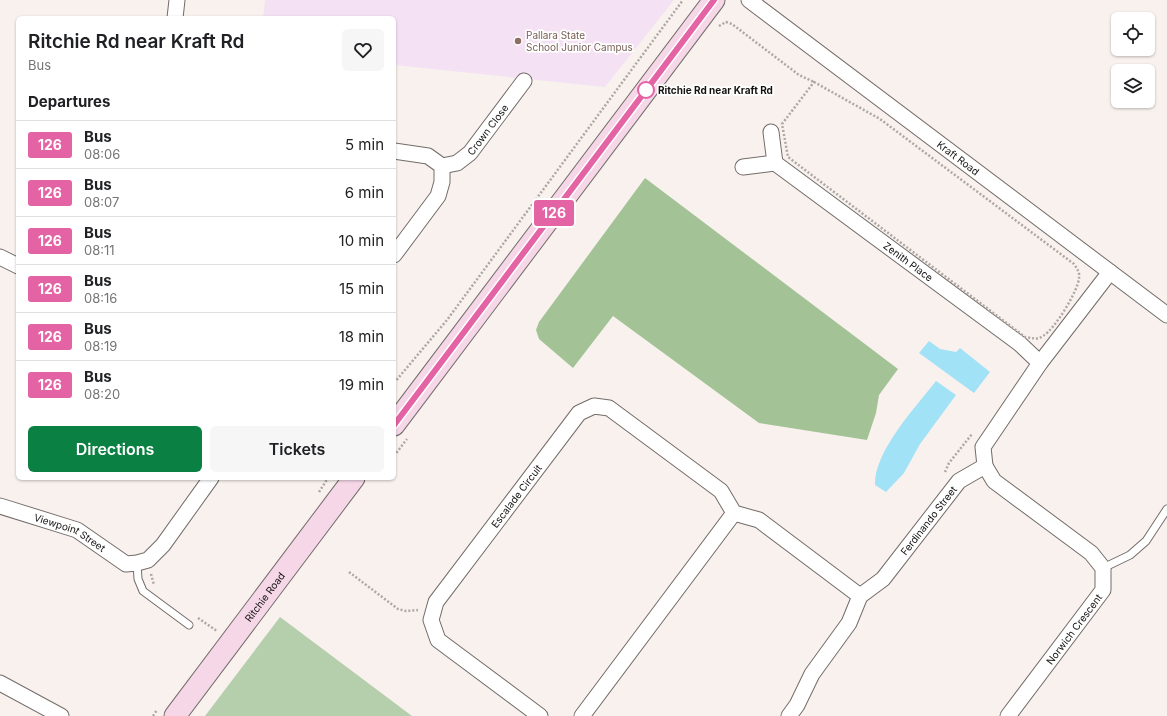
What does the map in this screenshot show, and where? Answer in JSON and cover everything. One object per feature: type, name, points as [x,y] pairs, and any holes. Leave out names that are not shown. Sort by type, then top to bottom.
[{"type":"street","points":[[175,16],[177,0]]},
{"type":"street","points":[[401,432],[714,0]]},
{"type":"street","name":"Kraft Road","points":[[749,0],[1167,315]]},
{"type":"street","name":"Crown Close","points":[[442,166],[457,163],[470,153],[524,81]]},
{"type":"street","points":[[743,167],[776,163],[771,132]]},
{"type":"street","points":[[396,151],[428,156],[442,166],[442,182],[438,196],[396,251]]},
{"type":"street","name":"Zenith Place","points":[[776,163],[1020,344],[1040,363]]},
{"type":"street","points":[[0,257],[16,265]]},
{"type":"street","points":[[1103,568],[1091,553],[994,481],[985,466],[984,447],[1040,363],[1110,272]]},
{"type":"street","name":"Escalade Circuit","points":[[540,716],[438,640],[431,620],[436,602],[579,413],[594,406],[609,408],[721,492],[734,513]]},
{"type":"street","name":"Ferdinando Street","points":[[860,596],[883,579],[959,481],[985,466]]},
{"type":"street","points":[[137,563],[148,560],[164,545],[210,480]]},
{"type":"street","name":"Ritchie Road","points":[[176,716],[353,480]]},
{"type":"street","name":"Viewpoint Street","points":[[0,506],[77,530],[126,564],[137,563]]},
{"type":"street","points":[[582,716],[734,513],[759,520],[860,596],[850,623],[812,674],[797,705],[789,716]]},
{"type":"street","name":"Norwich Crescent","points":[[1008,716],[1103,590],[1103,568]]},
{"type":"street","points":[[0,683],[61,716]]},
{"type":"lane","points":[[1103,568],[1130,556],[1146,541],[1167,509]]},
{"type":"lane","points":[[137,563],[138,579],[143,591],[189,625]]},
{"type":"path","points":[[396,381],[448,320],[683,0]]},
{"type":"path","points":[[716,29],[721,24],[726,22],[732,24],[799,75],[814,82],[880,119],[1074,264],[1078,271],[1079,277],[1077,286],[1061,315],[1048,332],[1042,337],[1034,339],[1025,336],[788,157],[782,124],[814,82]]},
{"type":"path","points":[[396,449],[401,432]]},
{"type":"path","points":[[943,477],[949,464],[972,433]]},
{"type":"path","points":[[349,572],[398,609],[406,611],[420,610],[420,615]]},
{"type":"shaded area","name":"Pallara State School Junior Campus","points":[[265,0],[674,0],[605,87],[396,65],[396,16],[263,16]]},
{"type":"green space","points":[[645,178],[898,369],[879,395],[876,413],[867,440],[759,423],[613,316],[573,368],[539,339],[536,330],[539,322]]},
{"type":"green space","points":[[280,617],[412,716],[205,716]]},
{"type":"water","points":[[929,341],[940,349],[956,352],[960,348],[990,372],[974,393],[919,353]]},
{"type":"water","points":[[936,381],[956,395],[920,444],[904,473],[886,492],[875,485],[881,458],[908,416]]},
{"type":"bus line","name":"126","points":[[396,422],[714,0]]},
{"type":"place","name":"Pallara State School Junior Campus","points":[[518,41]]},
{"type":"place","name":"Ritchie Rd near Kraft Rd","points":[[646,90]]}]
